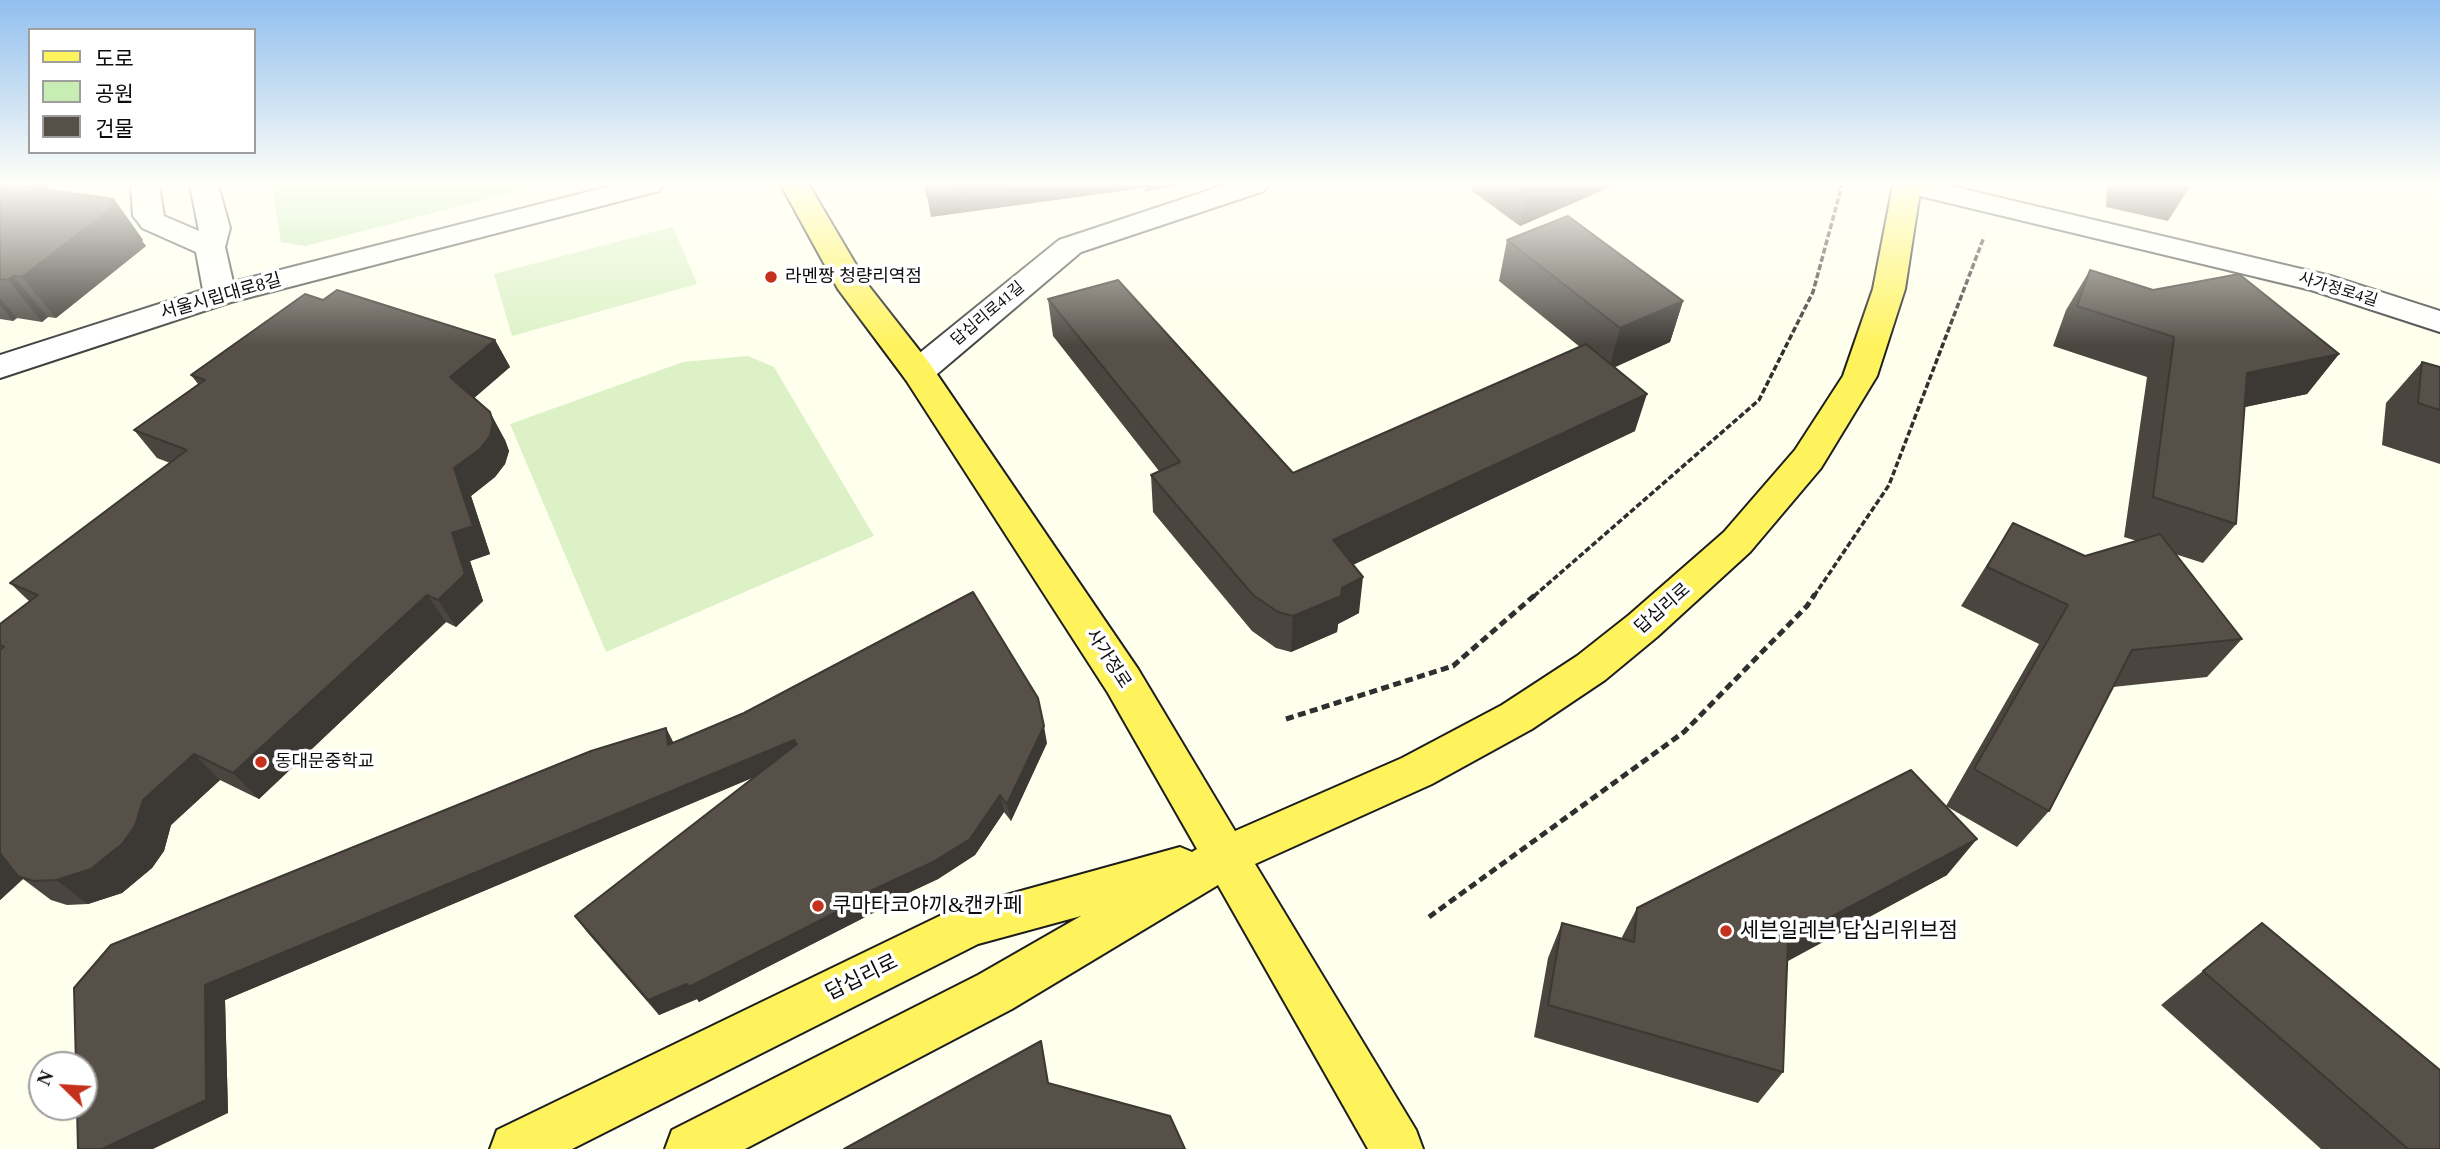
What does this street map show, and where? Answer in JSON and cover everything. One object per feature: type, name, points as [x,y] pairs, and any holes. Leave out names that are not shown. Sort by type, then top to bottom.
[{"type":"main road","name":"사가정로","points":[[825,239],[854,289],[918,372],[1123,681],[1397,1149]]},
{"type":"main road","name":"답십리로","points":[[691,1149],[995,992],[1226,856],[1417,771],[1517,717],[1591,668],[1654,617],[1737,542],[1772,505],[1808,459],[1860,376],[1889,289],[1898,239]]},
{"type":"main road","name":"답십리로","points":[[516,1149],[969,925],[1226,856]]},
{"type":"street","points":[[191,239],[210,247]]},
{"type":"street","points":[[212,239],[210,247],[219,295]]},
{"type":"street","name":"서울시립대로8길","points":[[0,367],[219,295],[439,239]]},
{"type":"street","name":"답십리로41길","points":[[918,372],[1070,246],[1092,239]]},
{"type":"street","name":"사가정로4길","points":[[2133,239],[2320,283],[2440,322]]},
{"type":"path","points":[[1286,719],[1452,666],[1759,400],[1813,292],[1827,239]]},
{"type":"path","points":[[1429,917],[1684,732],[1807,606],[1889,485],[1984,239]]},
{"type":"green space","points":[[280,239],[334,239],[305,246],[281,242]]},
{"type":"green space","points":[[629,239],[678,239],[697,284],[512,336],[494,274]]},
{"type":"green space","points":[[748,356],[774,367],[874,536],[606,652],[510,424],[683,362]]},
{"type":"building","points":[[0,239],[72,239],[22,277],[0,279]]},
{"type":"building","points":[[1599,239],[1683,301],[1620,328],[1507,240]]},
{"type":"building","points":[[2090,270],[2153,290],[2239,274],[2339,354],[2247,373],[2236,524],[2153,497],[2174,337],[2077,306]]},
{"type":"building","points":[[1118,280],[1293,473],[1586,344],[1647,394],[1333,540],[1363,577],[1342,588],[1341,596],[1293,616],[1278,612],[1253,595],[1151,475],[1180,462],[1048,299]]},
{"type":"building","points":[[337,290],[495,340],[450,377],[490,412],[493,423],[490,436],[480,449],[454,468],[473,526],[452,533],[465,574],[438,600],[427,595],[233,773],[194,754],[143,800],[135,826],[122,844],[91,869],[56,880],[34,881],[18,876],[0,853],[0,650],[4,647],[0,645],[0,624],[38,595],[10,583],[187,450],[134,430],[205,380],[191,375],[305,294],[323,300]]},
{"type":"building","points":[[2422,362],[2440,367],[2440,410],[2418,403]]},
{"type":"building","points":[[2013,523],[2085,556],[2160,534],[2242,639],[2132,650],[2049,811],[1974,769],[2068,605],[1987,567]]},
{"type":"building","points":[[973,592],[1038,698],[1044,726],[1007,804],[1000,795],[970,839],[933,862],[866,893],[868,896],[689,987],[687,984],[648,1000],[575,916],[797,744],[794,740],[205,985],[206,1100],[102,1149],[78,1149],[77,1121],[98,1121],[98,1051],[76,1051],[74,988],[111,945],[591,751],[666,728],[668,745],[744,713]]},
{"type":"building","points":[[1911,770],[1977,839],[1788,940],[1783,1072],[1548,1005],[1562,923],[1634,942],[1637,908]]},
{"type":"building","points":[[2262,923],[2440,1070],[2440,1149],[2408,1149],[2203,971]]},
{"type":"building","points":[[1041,1041],[1048,1083],[1170,1116],[1185,1149],[844,1149]]},
{"type":"place","name":"라멘짱 청량리역점","points":[[771,277]]},
{"type":"place","name":"동대문중학교","points":[[261,762]]},
{"type":"place","name":"쿠마타코야끼&캔카페","points":[[818,906]]},
{"type":"place","name":"세븐일레븐 답십리위브점","points":[[1726,931]]}]
